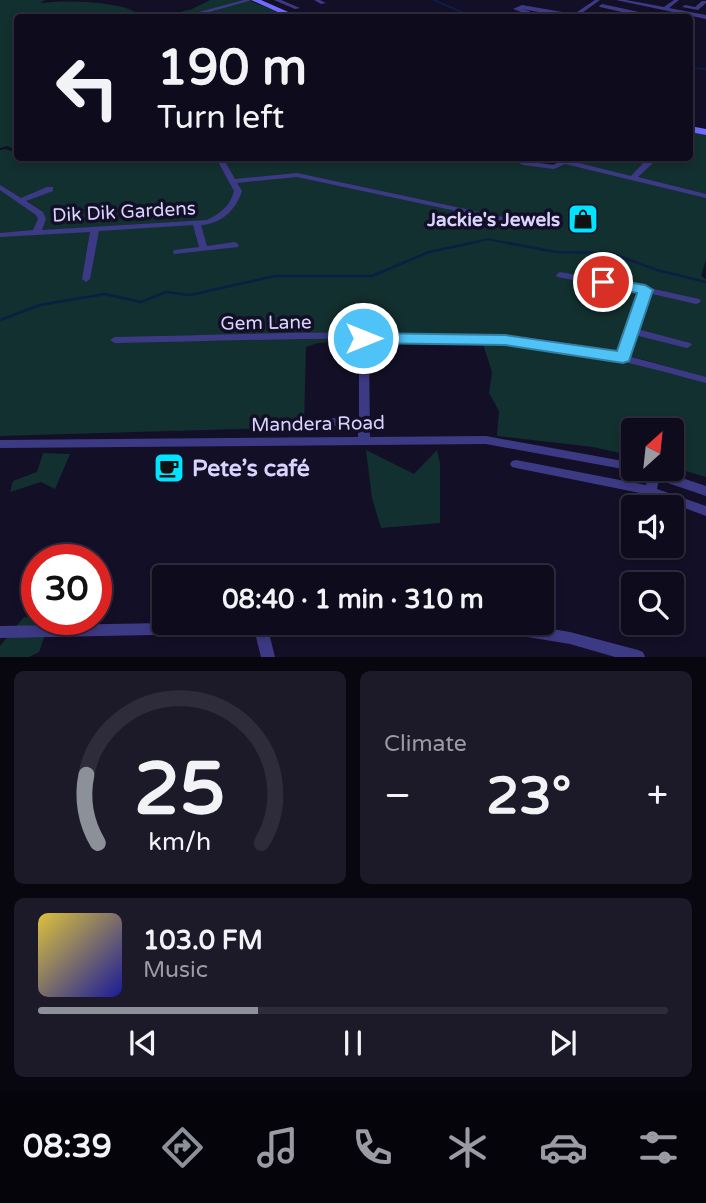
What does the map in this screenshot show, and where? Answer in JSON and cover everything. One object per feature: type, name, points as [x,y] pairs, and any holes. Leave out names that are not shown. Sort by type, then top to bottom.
[{"type":"street","points":[[202,12],[253,0],[289,14]]},
{"type":"street","points":[[276,0],[297,8]]},
{"type":"street","points":[[316,0],[323,3]]},
{"type":"street","points":[[578,14],[598,0]]},
{"type":"street","points":[[618,0],[700,14]]},
{"type":"street","points":[[593,13],[608,2]]},
{"type":"street","points":[[640,14],[646,9],[665,9],[674,2],[700,14]]},
{"type":"street","points":[[700,14],[704,2]]},
{"type":"street","points":[[602,6],[630,14]]},
{"type":"street","points":[[527,12],[516,9],[522,7],[563,14]]},
{"type":"street","points":[[222,161],[234,181],[297,175],[527,224],[534,224],[544,217]]},
{"type":"street","points":[[523,163],[554,167],[567,161]]},
{"type":"street","points":[[572,161],[632,179],[706,196]]},
{"type":"street","points":[[632,179],[650,161]]},
{"type":"street","name":"Dik Dik Gardens","points":[[0,235],[95,228],[197,225],[218,218],[235,204],[238,191],[234,181]]},
{"type":"street","points":[[0,187],[40,214],[41,226],[37,231]]},
{"type":"street","points":[[20,201],[51,189]]},
{"type":"street","points":[[197,225],[204,249]]},
{"type":"street","points":[[86,279],[95,228]]},
{"type":"street","points":[[177,252],[235,245]]},
{"type":"street","points":[[560,275],[696,301]]},
{"type":"street","points":[[623,357],[645,290]]},
{"type":"street","points":[[632,331],[687,345]]},
{"type":"street","name":"Gem Lane","points":[[115,341],[437,338],[505,340],[623,357],[706,380]]},
{"type":"street","points":[[364,352],[364,440]]},
{"type":"street","points":[[318,422],[364,422]]},
{"type":"street","name":"Mandera Road","points":[[0,444],[486,440],[621,465]]},
{"type":"street","points":[[516,464],[651,491],[706,511]]},
{"type":"street","points":[[651,491],[653,481]]},
{"type":"street","points":[[677,481],[706,491]]},
{"type":"street","points":[[0,632],[152,629]]},
{"type":"street","points":[[262,635],[268,657]]},
{"type":"street","points":[[549,635],[570,638],[638,657]]},
{"type":"green space","points":[[0,0],[45,0],[40,3],[94,2],[123,7],[140,14],[14,14],[14,149],[7,146],[0,148]]},
{"type":"green space","points":[[210,0],[248,0],[278,12],[172,14],[192,9]]},
{"type":"green space","points":[[693,132],[706,135],[706,260],[701,276],[706,279],[706,378],[597,348],[513,336],[443,336],[318,343],[306,347],[304,427],[0,436],[0,150],[14,152],[14,161],[42,163],[693,161]]},
{"type":"green space","points":[[496,343],[622,360],[706,382],[706,477],[684,471],[684,418],[621,418],[621,453],[593,447],[497,436],[499,411],[489,393],[492,372],[483,344]]},
{"type":"green space","points":[[366,450],[414,474],[437,450],[440,464],[440,523],[381,528],[372,498]]},
{"type":"green space","points":[[43,453],[70,454],[55,489],[41,482],[10,492],[13,481],[37,472]]},
{"type":"green space","points":[[21,621],[21,635],[45,635],[39,652],[29,657],[0,657],[0,646]]},
{"type":"waterway","points":[[434,0],[466,14]]},
{"type":"waterway","points":[[693,68],[706,69]]},
{"type":"waterway","points":[[463,245],[488,239],[517,245]]},
{"type":"waterway","points":[[0,320],[40,305],[105,294],[141,302],[166,292],[190,295],[275,276],[372,276],[429,252],[471,243]]},
{"type":"waterway","points":[[508,243],[556,252],[611,253],[657,270],[706,282]]},
{"type":"place","name":"Jackie's Jewels","points":[[583,219]]},
{"type":"place","name":"Pete’s café","points":[[169,468]]},
{"type":"route","points":[[363,338],[505,340],[623,357],[645,290],[603,282]]}]
